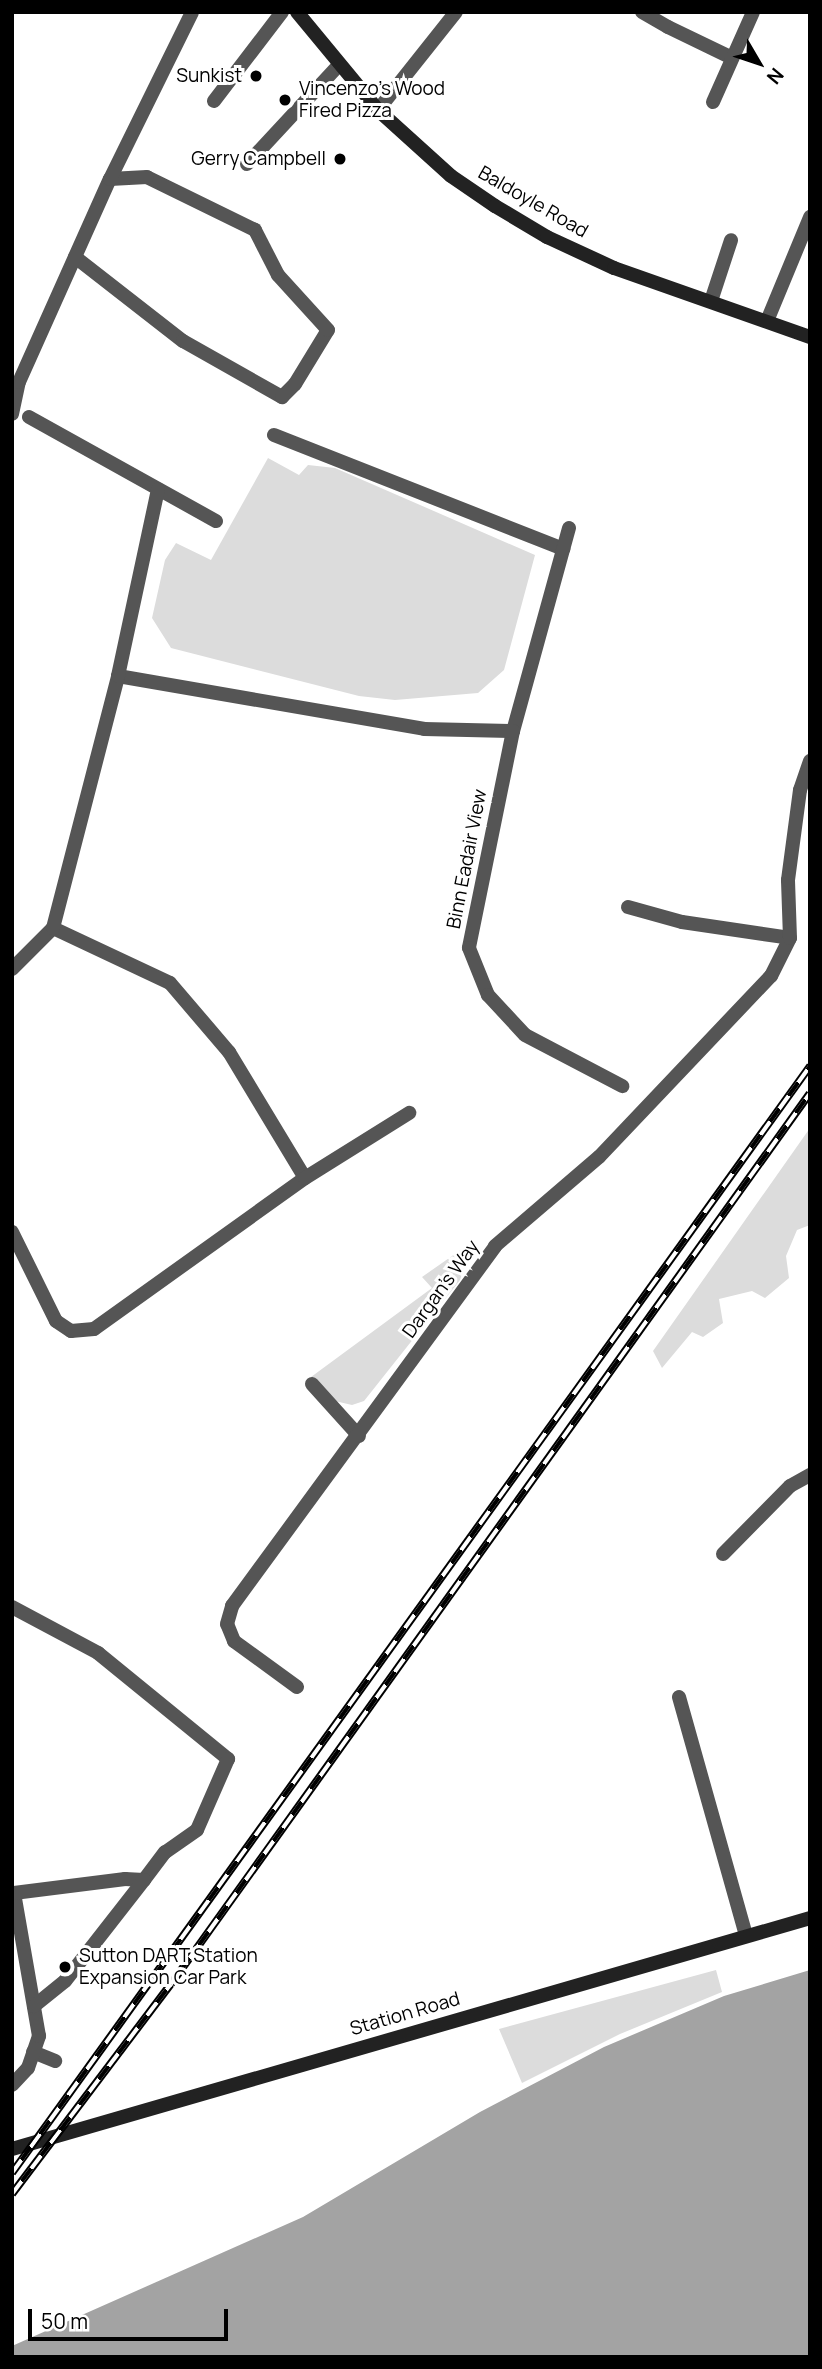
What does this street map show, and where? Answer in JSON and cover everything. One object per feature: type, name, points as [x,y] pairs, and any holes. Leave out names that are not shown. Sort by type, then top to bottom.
[{"type":"main road","name":"Baldoyle Road","points":[[297,12],[378,110],[450,176],[547,237],[614,268],[810,337]]},
{"type":"main road","name":"Station Road","points":[[12,2149],[810,1918]]},
{"type":"street","points":[[12,414],[19,382],[110,179],[192,12]]},
{"type":"street","points":[[214,101],[282,12]]},
{"type":"street","points":[[378,110],[456,12]]},
{"type":"street","points":[[642,12],[733,58]]},
{"type":"street","points":[[713,102],[753,12]]},
{"type":"street","points":[[247,164],[340,65]]},
{"type":"street","points":[[75,257],[183,341],[282,397],[295,384],[328,330],[278,275],[256,230],[147,177],[110,179]]},
{"type":"street","points":[[767,321],[810,217]]},
{"type":"street","points":[[711,301],[731,240]]},
{"type":"street","points":[[29,417],[216,521]]},
{"type":"street","points":[[274,435],[563,549]]},
{"type":"street","points":[[12,969],[53,928],[118,676],[158,489]]},
{"type":"street","name":"Binn Eadair View","points":[[569,528],[513,731],[469,948],[488,995],[525,1035],[622,1086]]},
{"type":"street","points":[[118,676],[424,729],[513,731]]},
{"type":"street","points":[[628,907],[682,922],[790,938],[788,880],[800,790],[810,761]]},
{"type":"street","points":[[53,928],[170,983],[229,1052],[305,1178]]},
{"type":"street","name":"Dargan's Way","points":[[297,1687],[234,1641],[227,1623],[232,1606],[359,1436],[495,1246],[618,1137],[771,975],[790,938]]},
{"type":"street","points":[[12,1232],[56,1321],[79,1333],[102,1323],[305,1178],[409,1113]]},
{"type":"street","points":[[312,1384],[359,1436]]},
{"type":"street","points":[[723,1554],[790,1486],[810,1475]]},
{"type":"street","points":[[12,1607],[98,1653],[228,1759],[197,1830],[165,1852],[65,1981],[34,2006]]},
{"type":"street","points":[[679,1697],[746,1936]]},
{"type":"street","points":[[12,2085],[28,2068],[39,2036],[13,1892],[125,1878],[144,1880]]},
{"type":"street","points":[[33,2052],[55,2061]]},
{"type":"shaded area","points":[[268,458],[299,475],[308,465],[335,468],[535,555],[504,670],[478,693],[395,700],[359,696],[171,648],[152,618],[165,560],[176,543],[211,560]]},
{"type":"shaded area","points":[[810,1128],[810,1225],[797,1230],[786,1256],[789,1278],[765,1298],[752,1291],[719,1299],[723,1323],[703,1337],[692,1332],[662,1368],[653,1351]]},
{"type":"shaded area","points":[[472,1242],[460,1280],[364,1401],[352,1405],[335,1401],[311,1377],[432,1288],[422,1277]]},
{"type":"shaded area","points":[[716,1970],[722,1992],[620,2034],[522,2083],[499,2029]]},
{"type":"shaded area","points":[[810,1970],[810,2357],[12,2357],[12,2346],[303,2217],[480,2112],[604,2047],[724,1996]]},
{"type":"railway","points":[[12,2173],[810,1066]]},
{"type":"railway","points":[[12,2194],[171,1984],[810,1093]]},
{"type":"place","name":"Sunkist","points":[[256,76]]},
{"type":"place","name":"Vincenzo's Wood Fired Pizza","points":[[285,100]]},
{"type":"place","name":"Gerry Campbell","points":[[340,159]]},
{"type":"place","name":"Sutton DART Station Expansion Car Park","points":[[65,1967]]}]
